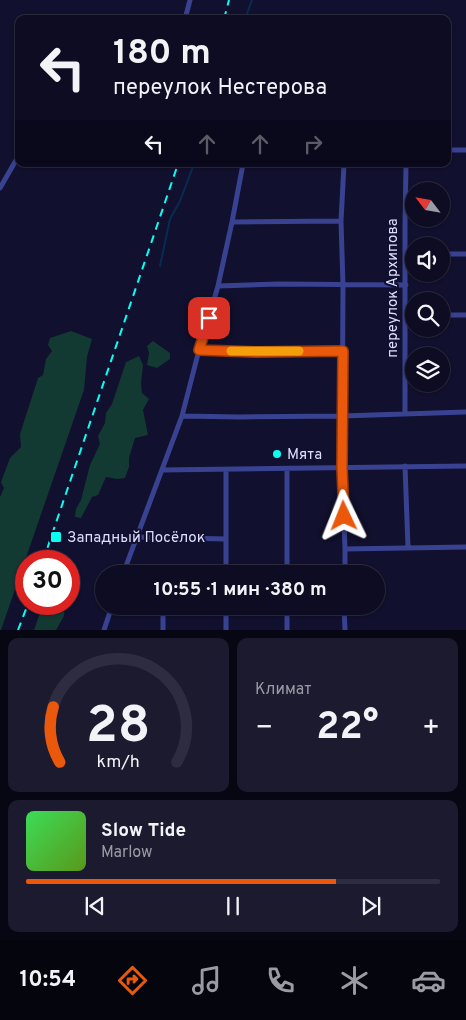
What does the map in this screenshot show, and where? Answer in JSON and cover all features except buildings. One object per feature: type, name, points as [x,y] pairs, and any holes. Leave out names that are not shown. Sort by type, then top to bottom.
[{"type":"street","points":[[187,15],[190,0]]},
{"type":"street","points":[[451,150],[466,150]]},
{"type":"street","points":[[0,188],[15,162]]},
{"type":"street","points":[[126,565],[182,416],[218,286],[242,167]]},
{"type":"street","points":[[344,167],[342,221],[344,285],[342,467],[344,565]]},
{"type":"street","name":"переулок Архипова","points":[[405,237],[406,167]]},
{"type":"street","points":[[232,222],[342,221]]},
{"type":"street","points":[[450,254],[466,254]]},
{"type":"street","name":"переулок Архипова","points":[[406,282],[406,292]]},
{"type":"street","points":[[218,286],[278,284],[406,285]]},
{"type":"street","points":[[450,316],[466,315]]},
{"type":"street","name":"переулок Архипова","points":[[405,337],[405,413]]},
{"type":"street","points":[[199,350],[256,352],[343,351]]},
{"type":"street","points":[[182,416],[342,416],[466,412]]},
{"type":"street","points":[[405,466],[408,548]]},
{"type":"street","points":[[162,470],[466,466]]},
{"type":"street","points":[[286,469],[287,565]]},
{"type":"street","points":[[226,470],[226,565]]},
{"type":"street","points":[[137,537],[226,539]]},
{"type":"street","points":[[345,549],[466,546]]},
{"type":"street","points":[[104,630],[109,615]]},
{"type":"street","points":[[163,615],[163,630]]},
{"type":"street","points":[[226,615],[226,630]]},
{"type":"street","points":[[287,615],[287,630]]},
{"type":"street","points":[[344,615],[345,630]]},
{"type":"green space","points":[[71,331],[92,339],[87,357],[84,390],[29,550],[15,550],[15,590],[0,630],[0,497],[4,488],[1,482],[10,458],[21,447],[20,434],[38,378],[43,375],[46,359],[52,351],[48,345],[50,338]]},
{"type":"green space","points":[[153,341],[170,353],[170,359],[157,368],[147,365],[149,353],[147,346]]},
{"type":"green space","points":[[139,356],[143,365],[142,393],[149,399],[143,410],[148,435],[135,438],[125,478],[106,477],[98,495],[92,497],[81,518],[75,517],[90,465],[100,444],[98,436],[105,423],[106,413],[112,404],[126,362]]},
{"type":"green space","points":[[39,615],[64,615],[56,630],[34,630]]},
{"type":"waterway","points":[[246,15],[252,0]]},
{"type":"waterway","points":[[160,266],[170,219],[180,201],[193,167]]},
{"type":"railway","points":[[225,15],[229,0]]},
{"type":"railway","points":[[47,550],[177,167]]},
{"type":"railway","points":[[18,630],[24,615]]},
{"type":"slow traffic","points":[[231,351],[299,351]]},
{"type":"place","name":"Мята","points":[[277,454]]},
{"type":"place","name":"Западный Посёлок","points":[[56,537]]},
{"type":"route","points":[[209,318],[199,350],[256,352],[343,351],[342,467],[344,516]]}]
